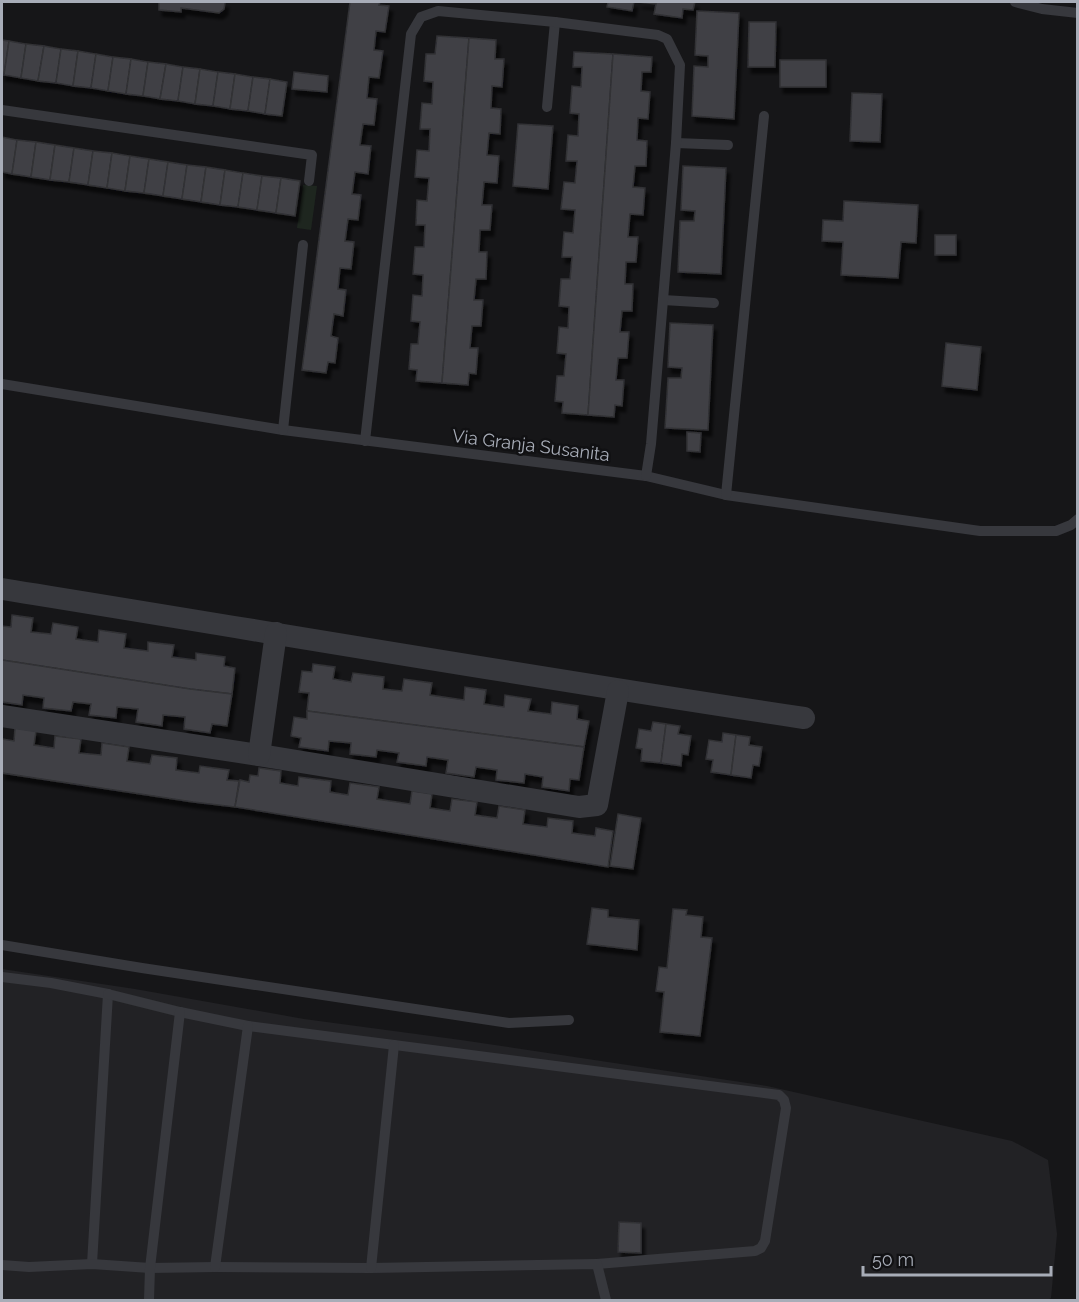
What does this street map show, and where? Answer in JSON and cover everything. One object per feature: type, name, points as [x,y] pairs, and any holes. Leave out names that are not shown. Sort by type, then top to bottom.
[{"type":"street","points":[[2,589],[618,691],[804,718]]},
{"type":"street","points":[[259,755],[276,633]]},
{"type":"street","points":[[2,716],[579,807],[597,805],[618,691]]},
{"type":"lane","points":[[1015,2],[1042,9],[1077,13]]},
{"type":"lane","points":[[365,441],[411,34],[421,18],[438,11],[555,22],[658,35],[667,39],[680,65],[676,143],[651,444],[646,476]]},
{"type":"lane","points":[[547,107],[555,22]]},
{"type":"lane","points":[[2,110],[312,155],[309,181]]},
{"type":"lane","points":[[726,495],[765,116]]},
{"type":"lane","points":[[676,143],[728,145]]},
{"type":"lane","points":[[283,430],[303,245]]},
{"type":"lane","points":[[663,300],[714,303]]},
{"type":"lane","name":"Via Granja Susanita","points":[[2,384],[283,430],[646,476],[726,495],[980,531],[1056,531],[1071,525],[1077,519]]},
{"type":"lane","points":[[2,945],[509,1023],[569,1020]]},
{"type":"lane","points":[[2,977],[51,983],[108,994],[248,1026],[779,1095],[784,1100],[786,1108],[765,1241],[761,1248],[755,1251],[597,1264],[371,1268],[2,1265]]},
{"type":"lane","points":[[92,1264],[108,994]]},
{"type":"lane","points":[[149,1300],[150,1268],[180,1012]]},
{"type":"lane","points":[[215,1267],[248,1026]]},
{"type":"lane","points":[[371,1268],[394,1045]]},
{"type":"lane","points":[[597,1264],[606,1300]]},
{"type":"shaded area","points":[[303,185],[317,186],[311,230],[297,228]]},
{"type":"shaded area","points":[[2,969],[135,989],[304,1019],[767,1086],[1012,1141],[1048,1160],[1057,1234],[1051,1298],[1048,1300],[2,1300]]},
{"type":"building","points":[[159,2],[225,3],[224,9],[219,13],[181,8],[181,12],[159,10]]},
{"type":"building","points":[[350,2],[380,2],[379,5],[389,6],[385,32],[376,31],[374,50],[383,51],[379,78],[369,77],[367,98],[377,99],[374,125],[363,124],[360,145],[371,146],[368,174],[355,172],[352,194],[361,195],[358,220],[348,219],[345,241],[354,242],[351,269],[340,268],[338,289],[346,290],[343,316],[334,314],[331,336],[338,338],[335,363],[328,362],[326,373],[302,370]]},
{"type":"building","points":[[608,2],[634,2],[632,11],[607,7]]},
{"type":"building","points":[[638,2],[695,2],[693,10],[683,9],[682,18],[654,14],[656,4]]},
{"type":"building","points":[[697,11],[739,13],[734,119],[692,116],[694,66],[708,67],[708,56],[695,55]]},
{"type":"building","points":[[749,22],[776,22],[775,67],[748,67]]},
{"type":"building","points":[[437,36],[469,38],[442,383],[416,381],[417,370],[409,369],[411,344],[418,344],[420,322],[411,321],[413,295],[422,296],[423,275],[413,274],[415,247],[424,247],[425,225],[416,225],[417,200],[427,201],[429,178],[415,177],[417,150],[429,151],[430,129],[420,129],[422,103],[432,104],[433,82],[424,81],[426,54],[435,54]]},
{"type":"building","points":[[469,38],[496,40],[495,59],[504,59],[502,87],[492,86],[491,108],[501,109],[500,134],[489,133],[487,155],[499,156],[497,183],[484,182],[482,205],[492,205],[490,230],[480,230],[479,252],[487,252],[486,279],[476,279],[474,300],[483,300],[481,326],[472,326],[470,348],[478,348],[476,374],[469,373],[468,385],[442,383]]},
{"type":"building","points":[[2,40],[9,41],[4,75],[2,75]]},
{"type":"building","points":[[9,41],[26,44],[21,78],[4,75]]},
{"type":"building","points":[[26,44],[44,46],[38,81],[21,78]]},
{"type":"building","points":[[44,46],[61,49],[56,83],[38,81]]},
{"type":"building","points":[[61,49],[78,51],[73,86],[56,83]]},
{"type":"building","points":[[78,51],[96,54],[91,88],[73,86]]},
{"type":"building","points":[[574,52],[613,54],[588,415],[562,413],[563,402],[555,401],[557,376],[564,376],[566,354],[557,353],[559,327],[568,328],[569,307],[559,306],[561,279],[570,279],[572,257],[562,257],[564,232],[573,233],[575,210],[561,209],[564,182],[575,183],[577,161],[566,161],[568,135],[578,136],[579,114],[570,113],[572,86],[581,87],[582,67],[573,67]]},
{"type":"building","points":[[96,54],[113,57],[108,91],[91,88]]},
{"type":"building","points":[[613,54],[652,57],[651,72],[642,72],[641,91],[650,92],[648,119],[638,118],[637,140],[647,141],[646,166],[635,166],[633,187],[645,188],[643,215],[630,214],[628,237],[638,237],[636,262],[626,262],[625,284],[633,284],[632,311],[622,311],[620,332],[629,332],[627,358],[618,358],[616,380],[624,380],[622,406],[615,405],[614,417],[588,415]]},
{"type":"building","points":[[113,57],[131,59],[126,94],[108,91]]},
{"type":"building","points":[[131,59],[148,62],[143,96],[126,94]]},
{"type":"building","points":[[780,60],[826,60],[826,87],[780,87]]},
{"type":"building","points":[[148,62],[166,64],[160,99],[143,96]]},
{"type":"building","points":[[166,64],[183,67],[178,101],[160,99]]},
{"type":"building","points":[[183,67],[200,69],[195,104],[178,101]]},
{"type":"building","points":[[200,69],[218,72],[213,106],[195,104]]},
{"type":"building","points":[[218,72],[235,74],[230,109],[213,106]]},
{"type":"building","points":[[294,72],[328,76],[327,92],[292,89]]},
{"type":"building","points":[[235,74],[253,77],[248,111],[230,109]]},
{"type":"building","points":[[253,77],[270,79],[265,114],[248,111]]},
{"type":"building","points":[[270,79],[287,82],[282,116],[265,114]]},
{"type":"building","points":[[852,93],[882,94],[880,142],[850,141]]},
{"type":"building","points":[[518,124],[553,126],[548,189],[513,186]]},
{"type":"building","points":[[2,137],[17,140],[12,174],[2,172]]},
{"type":"building","points":[[17,140],[36,142],[31,177],[12,174]]},
{"type":"building","points":[[36,142],[55,145],[50,180],[31,177]]},
{"type":"building","points":[[55,145],[74,148],[69,182],[50,180]]},
{"type":"building","points":[[74,148],[93,151],[88,185],[69,182]]},
{"type":"building","points":[[93,151],[112,153],[107,188],[88,185]]},
{"type":"building","points":[[112,153],[130,156],[125,191],[107,188]]},
{"type":"building","points":[[130,156],[149,159],[144,193],[125,191]]},
{"type":"building","points":[[149,159],[168,162],[163,196],[144,193]]},
{"type":"building","points":[[168,162],[187,165],[182,199],[163,196]]},
{"type":"building","points":[[187,165],[206,167],[201,202],[182,199]]},
{"type":"building","points":[[683,166],[726,168],[721,274],[678,272],[680,221],[694,221],[695,211],[681,210]]},
{"type":"building","points":[[206,167],[225,170],[220,205],[201,202]]},
{"type":"building","points":[[225,170],[243,173],[238,207],[220,205]]},
{"type":"building","points":[[243,173],[262,176],[257,210],[238,207]]},
{"type":"building","points":[[262,176],[281,178],[276,213],[257,210]]},
{"type":"building","points":[[281,178],[300,181],[295,216],[276,213]]},
{"type":"building","points":[[844,201],[918,205],[916,243],[901,242],[898,278],[841,275],[843,242],[822,241],[823,220],[843,221]]},
{"type":"building","points":[[935,235],[956,235],[956,255],[935,255]]},
{"type":"building","points":[[670,323],[713,325],[708,430],[665,428],[668,378],[681,378],[682,368],[668,367]]},
{"type":"building","points":[[946,343],[981,347],[977,390],[942,386]]},
{"type":"building","points":[[687,432],[701,433],[700,452],[687,451]]},
{"type":"building","points":[[12,615],[33,618],[31,632],[51,634],[53,623],[78,627],[76,639],[98,642],[99,630],[126,634],[124,648],[148,651],[148,642],[174,645],[172,657],[196,660],[196,653],[225,657],[224,666],[235,668],[232,694],[2,660],[2,626],[11,627]]},
{"type":"building","points":[[2,660],[232,694],[227,726],[212,724],[210,733],[184,729],[185,717],[163,715],[162,726],[136,722],[138,709],[117,707],[116,718],[89,715],[91,704],[73,702],[71,711],[43,708],[44,698],[23,695],[22,705],[2,702]]},
{"type":"building","points":[[313,664],[335,667],[333,679],[351,682],[353,673],[384,677],[383,689],[402,691],[404,679],[432,683],[430,695],[464,700],[465,687],[486,690],[484,704],[504,707],[505,695],[531,699],[528,711],[551,714],[552,702],[578,706],[577,719],[589,721],[584,747],[307,711],[309,693],[299,692],[302,671],[312,672]]},
{"type":"building","points":[[307,711],[584,747],[579,780],[570,779],[569,791],[542,787],[543,777],[525,774],[524,783],[496,780],[497,770],[476,767],[474,777],[446,773],[448,760],[427,757],[426,766],[397,762],[399,753],[377,750],[376,757],[350,754],[351,743],[329,741],[328,751],[299,747],[301,738],[291,736],[294,717],[307,719]]},
{"type":"building","points":[[653,722],[666,724],[661,763],[641,761],[642,749],[636,748],[639,729],[651,731]]},
{"type":"building","points":[[666,724],[680,726],[678,734],[691,736],[688,755],[682,754],[681,766],[661,763]]},
{"type":"building","points":[[15,728],[36,731],[34,745],[54,748],[55,736],[81,739],[79,753],[101,755],[102,743],[129,747],[127,761],[150,764],[152,755],[177,758],[176,770],[199,773],[200,766],[229,770],[227,780],[239,781],[235,807],[2,773],[2,739],[14,741]]},
{"type":"building","points":[[723,733],[736,735],[731,775],[711,772],[713,760],[706,759],[709,740],[722,742]]},
{"type":"building","points":[[736,735],[750,737],[749,745],[762,747],[759,766],[753,765],[751,778],[731,775]]},
{"type":"building","points":[[259,768],[281,771],[280,783],[298,786],[299,777],[331,781],[330,792],[348,795],[350,783],[379,787],[377,799],[410,804],[412,791],[432,794],[430,808],[450,811],[452,799],[477,802],[475,815],[497,818],[499,806],[525,810],[523,824],[547,827],[548,818],[573,821],[572,833],[595,836],[596,828],[613,831],[608,867],[235,807],[240,780],[249,782],[250,775],[258,776]]},
{"type":"building","points":[[618,814],[641,818],[633,869],[610,866]]},
{"type":"building","points":[[592,908],[608,910],[608,917],[639,920],[637,950],[587,944]]},
{"type":"building","points":[[673,909],[687,910],[686,915],[703,917],[701,937],[712,938],[700,1036],[660,1032],[664,992],[656,991],[659,967],[667,968]]},
{"type":"building","points":[[619,1222],[641,1223],[641,1253],[618,1252]]}]
